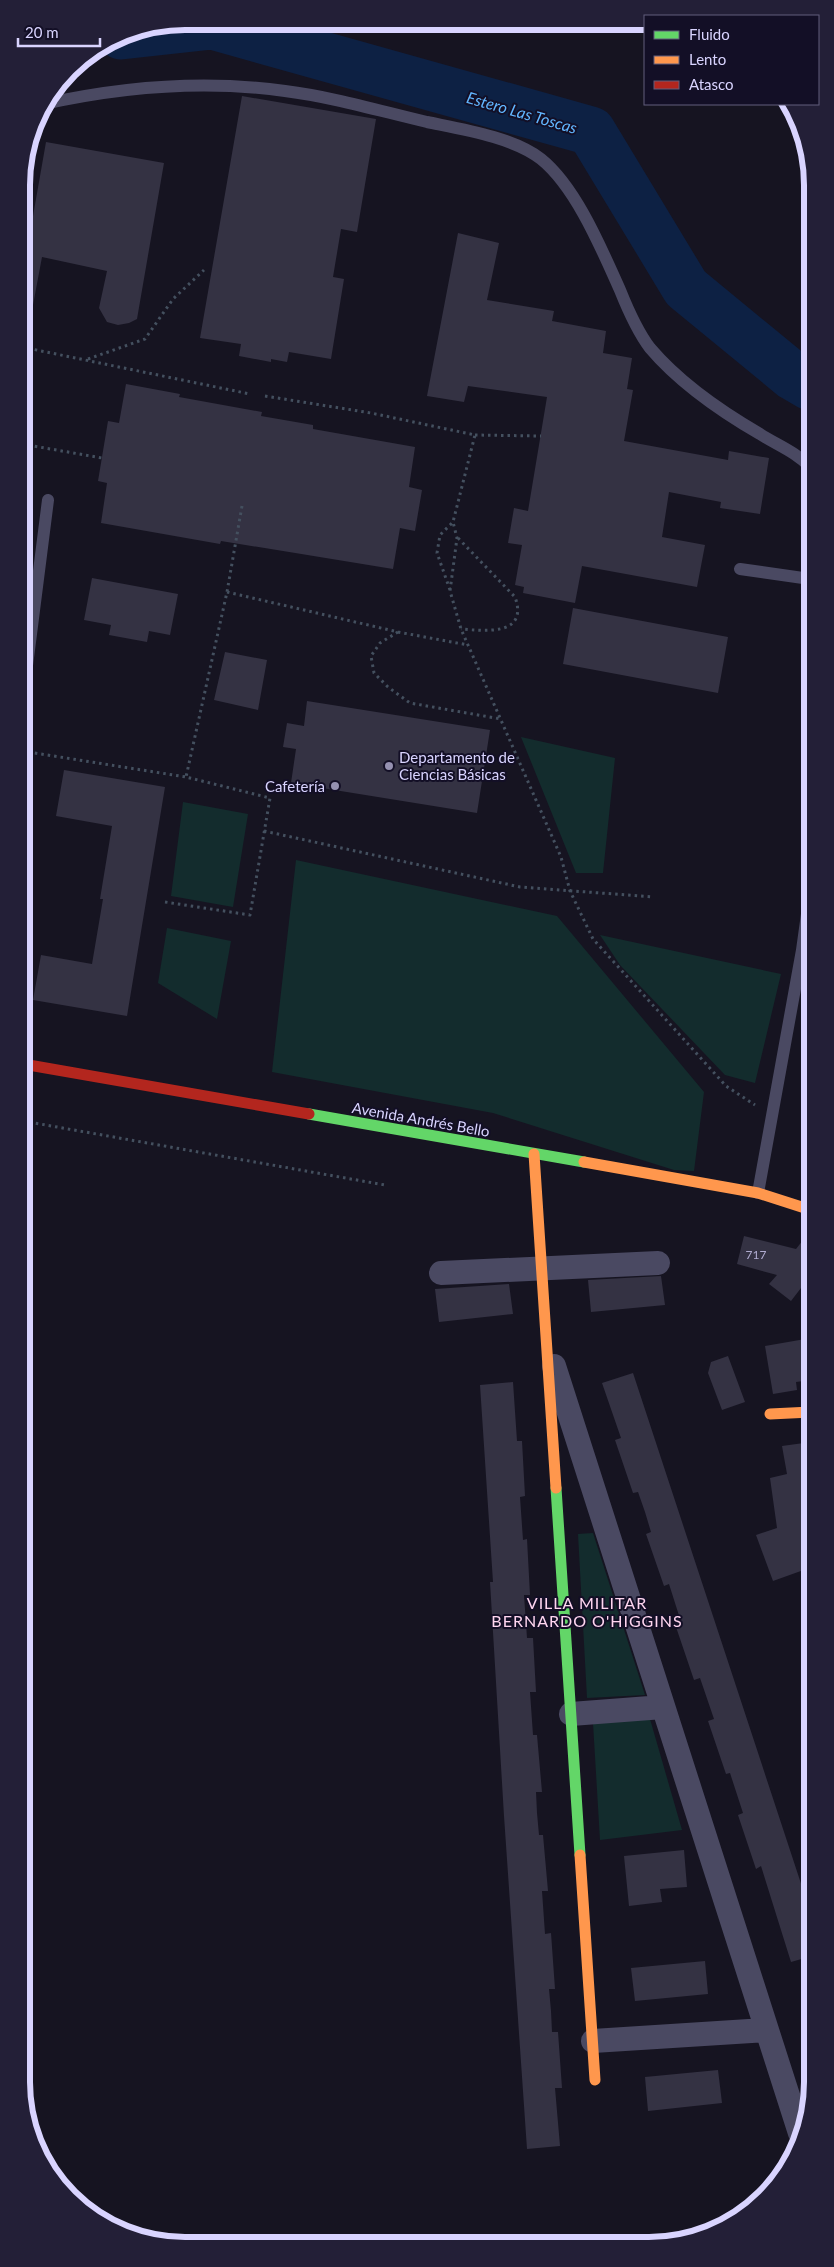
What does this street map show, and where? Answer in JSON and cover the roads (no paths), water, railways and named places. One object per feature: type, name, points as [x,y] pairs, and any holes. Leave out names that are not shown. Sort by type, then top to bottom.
[{"type":"street","name":"Avenida Andrés Bello","points":[[30,1065],[758,1193],[804,1208]]},
{"type":"street","points":[[534,1154],[595,2080]]},
{"type":"street","points":[[441,1272],[658,1263]]},
{"type":"street","points":[[546,1343],[797,2126]]},
{"type":"street","points":[[770,1414],[804,1412]]},
{"type":"street","points":[[571,1714],[663,1707]]},
{"type":"street","points":[[592,2042],[766,2030]]},
{"type":"lane","points":[[54,102],[114,92],[186,87],[238,86],[287,91],[480,132],[512,144],[541,158],[575,200],[600,246],[631,317],[649,346],[673,372],[705,397],[758,433],[804,460]]},
{"type":"lane","points":[[30,641],[48,500]]},
{"type":"lane","points":[[740,569],[804,578]]},
{"type":"lane","points":[[758,1193],[804,936]]},
{"type":"waterway","name":"Estero Las Toscas","points":[[230,30],[591,131],[686,288],[793,376],[804,382]]},
{"type":"place","name":"Departamento de Ciencias Básicas","points":[[389,766]]},
{"type":"place","name":"Cafetería","points":[[335,786]]},
{"type":"district","name":"VILLA MILITAR BERNARDO O'HIGGINS","points":[[587,1611]]}]
